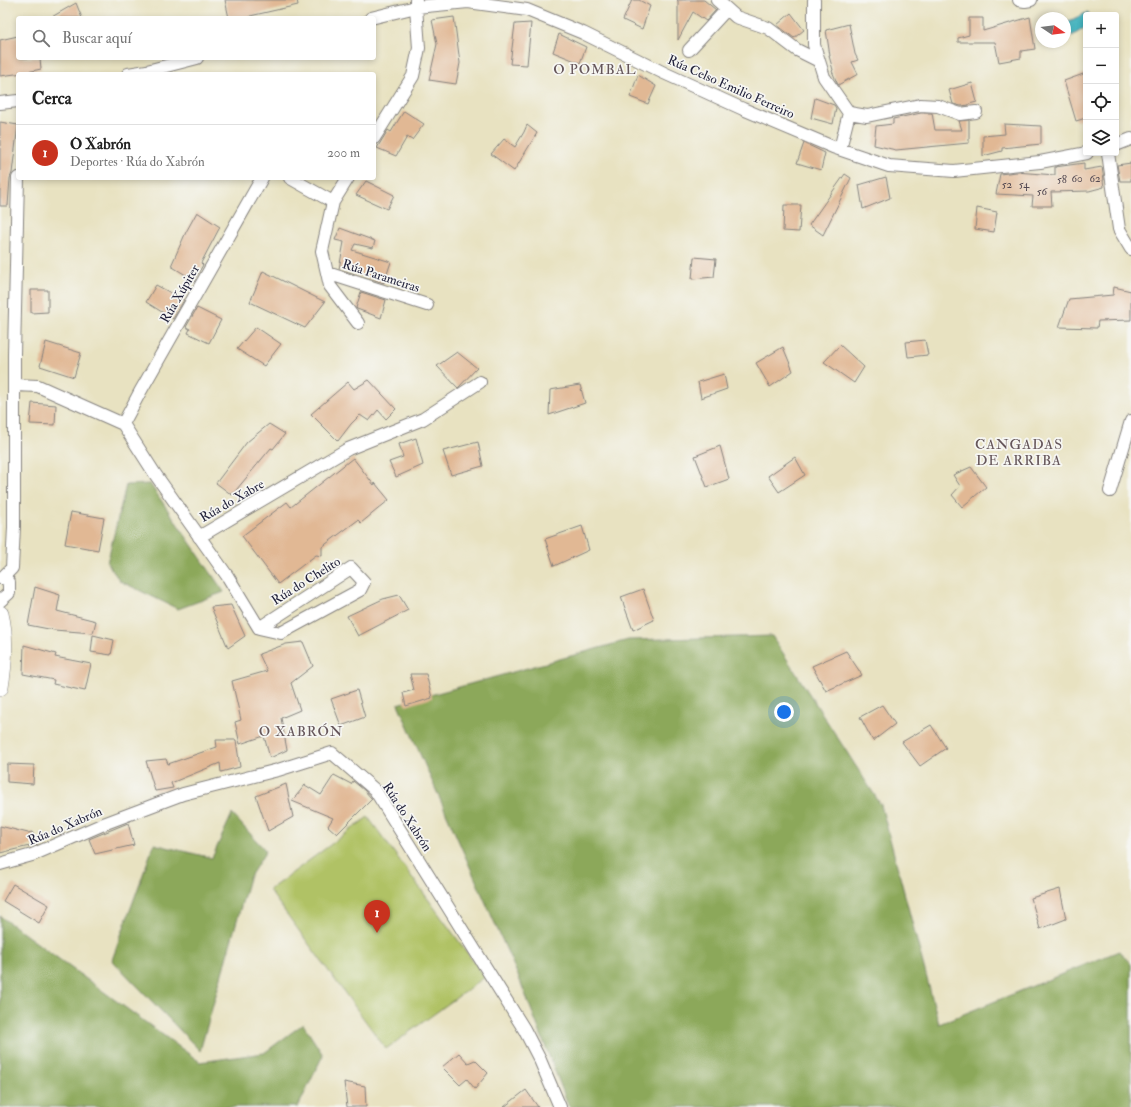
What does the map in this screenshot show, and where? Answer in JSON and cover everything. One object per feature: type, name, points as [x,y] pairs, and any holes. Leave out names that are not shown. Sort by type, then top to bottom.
[{"type":"main road","points":[[0,614],[4,640],[3,672],[0,687]]},
{"type":"street","points":[[717,0],[736,18],[768,28],[797,50],[819,61]]},
{"type":"street","points":[[814,0],[814,45],[824,77],[849,113],[867,116],[920,105],[938,106],[960,114],[976,112]]},
{"type":"street","points":[[1019,0],[1031,0]]},
{"type":"street","name":"Rúa Celso Emilio Ferreiro","points":[[376,16],[416,4],[468,2],[527,10],[583,33],[664,73],[743,109],[840,149],[889,166],[954,171],[1040,162],[1083,154]]},
{"type":"street","points":[[376,135],[413,76],[419,48],[416,4]]},
{"type":"street","points":[[689,50],[727,9]]},
{"type":"street","points":[[140,72],[189,60]]},
{"type":"street","points":[[0,103],[16,101]]},
{"type":"street","points":[[840,149],[849,113]]},
{"type":"street","points":[[1119,144],[1131,139]]},
{"type":"street","points":[[1108,156],[1119,230],[1131,249]]},
{"type":"street","points":[[0,601],[9,594],[9,582],[1,578],[12,568],[14,527],[14,354],[18,180]]},
{"type":"street","name":"Rúa Xúpiter","points":[[123,424],[261,180]]},
{"type":"street","points":[[294,180],[333,202]]},
{"type":"street","name":"Rúa Parameiras","points":[[347,180],[333,202],[322,251],[330,286],[358,323]]},
{"type":"street","name":"Rúa Parameiras","points":[[327,273],[427,305]]},
{"type":"street","name":"Rúa do Xabre","points":[[123,424],[155,474],[199,537],[348,449],[423,418],[480,382]]},
{"type":"street","points":[[15,385],[38,386],[123,424]]},
{"type":"street","points":[[1110,491],[1131,421]]},
{"type":"street","points":[[199,537],[228,577],[259,628]]},
{"type":"street","name":"Rúa do Chelito","points":[[351,568],[364,582],[360,590],[281,633],[259,628],[351,568]]},
{"type":"street","name":"Rúa do Xabrón","points":[[0,864],[32,855],[106,823],[184,794],[278,770],[332,753],[375,790],[524,1029],[540,1060],[560,1107]]},
{"type":"green space","points":[[150,484],[224,592],[178,609],[120,581],[107,563],[126,485]]},
{"type":"green space","points":[[772,636],[881,805],[939,1024],[1119,951],[1131,964],[1131,1107],[569,1107],[519,978],[398,704],[628,640]]},
{"type":"green space","points":[[232,814],[266,851],[249,878],[200,1051],[112,960],[154,844],[212,858]]},
{"type":"green space","points":[[368,817],[485,977],[386,1049],[269,890]]},
{"type":"green space","points":[[0,916],[200,1062],[264,1053],[303,1024],[323,1055],[298,1107],[0,1107]]},
{"type":"water","points":[[1083,14],[1083,29],[1072,36],[1071,34],[1071,20]]},
{"type":"building","points":[[225,0],[297,0],[298,5],[250,16],[229,16]]},
{"type":"building","points":[[632,0],[639,0],[650,6],[642,29],[623,20]]},
{"type":"building","points":[[677,0],[704,0],[716,10],[706,21],[693,12],[678,40]]},
{"type":"building","points":[[76,3],[81,16],[53,16]]},
{"type":"building","points":[[791,13],[804,30],[794,38],[777,25]]},
{"type":"building","points":[[454,17],[460,63],[456,84],[429,80],[437,44],[432,20]]},
{"type":"building","points":[[1030,17],[1035,49],[1021,51],[1021,58],[999,62],[995,42],[958,42],[958,38],[969,35],[969,18],[983,18],[983,31]]},
{"type":"building","points":[[531,23],[527,65],[510,64],[515,24]]},
{"type":"building","points":[[849,24],[855,54],[858,60],[852,62],[858,74],[838,85],[832,71],[826,30]]},
{"type":"building","points":[[559,34],[586,47],[580,63],[553,52]]},
{"type":"building","points":[[16,36],[16,60],[40,60],[41,69],[28,72],[16,72],[16,74],[0,76],[0,40]]},
{"type":"building","points":[[1083,74],[1083,119],[1076,121],[1064,81]]},
{"type":"building","points":[[638,75],[656,86],[648,104],[630,97]]},
{"type":"building","points":[[972,83],[977,102],[961,106],[953,104],[949,90]]},
{"type":"building","points":[[815,98],[834,105],[836,108],[833,124],[811,118]]},
{"type":"building","points":[[404,111],[424,124],[412,140],[407,137],[396,156],[377,148],[388,130],[391,132]]},
{"type":"building","points":[[921,113],[932,113],[935,130],[962,130],[959,121],[969,120],[969,143],[896,150],[874,145],[876,126],[893,124],[893,119]]},
{"type":"building","points":[[0,122],[16,125],[16,141],[10,178],[8,206],[0,206]]},
{"type":"building","points":[[1004,124],[1041,126],[1041,144],[1002,148],[1002,151],[983,156],[983,136],[1005,134]]},
{"type":"building","points":[[527,125],[537,133],[514,171],[491,154],[504,139],[515,147]]},
{"type":"building","points":[[804,143],[825,153],[821,170],[797,163]]},
{"type":"building","points":[[1084,163],[1084,170],[1102,167],[1104,187],[1089,191],[1051,192],[1052,206],[1032,206],[1033,196],[996,194],[1000,174],[1016,172],[1055,175],[1055,167]]},
{"type":"building","points":[[1131,163],[1131,181],[1120,181],[1117,165]]},
{"type":"building","points":[[845,174],[851,178],[823,235],[809,225]]},
{"type":"building","points":[[886,177],[890,198],[863,209],[859,185]]},
{"type":"building","points":[[366,181],[394,195],[387,209],[356,195]]},
{"type":"building","points":[[784,205],[801,205],[799,232],[783,231]]},
{"type":"building","points":[[977,208],[997,212],[994,232],[975,229]]},
{"type":"building","points":[[197,212],[220,227],[201,263],[203,265],[194,280],[171,266],[186,232]]},
{"type":"building","points":[[340,228],[375,241],[373,248],[355,244],[352,250],[391,262],[384,283],[339,269],[344,242],[335,240]]},
{"type":"building","points":[[694,257],[716,259],[714,277],[692,279]]},
{"type":"building","points":[[263,271],[325,302],[305,328],[250,302]]},
{"type":"building","points":[[156,285],[184,300],[173,319],[146,302]]},
{"type":"building","points":[[1114,287],[1131,291],[1131,320],[1098,321],[1097,328],[1059,327],[1069,299],[1113,295]]},
{"type":"building","points":[[31,290],[48,290],[48,312],[31,313]]},
{"type":"building","points":[[361,292],[386,300],[381,318],[356,308]]},
{"type":"building","points":[[197,308],[221,320],[209,343],[188,333],[190,329],[186,327]]},
{"type":"building","points":[[256,327],[281,344],[264,366],[237,349]]},
{"type":"building","points":[[925,340],[928,355],[908,357],[906,342]]},
{"type":"building","points":[[46,342],[81,353],[74,377],[40,366]]},
{"type":"building","points":[[840,345],[864,367],[854,383],[824,362]]},
{"type":"building","points":[[783,347],[793,371],[770,387],[756,363]]},
{"type":"building","points":[[457,352],[477,368],[458,388],[437,366]]},
{"type":"building","points":[[724,374],[727,389],[701,398],[698,382]]},
{"type":"building","points":[[369,380],[396,409],[386,419],[378,410],[369,421],[360,415],[338,441],[311,414],[348,382],[354,389]]},
{"type":"building","points":[[580,385],[585,403],[549,415],[550,390]]},
{"type":"building","points":[[32,403],[56,405],[55,425],[30,424]]},
{"type":"building","points":[[269,424],[285,434],[273,449],[271,448],[232,495],[216,483],[247,442]]},
{"type":"building","points":[[416,438],[423,465],[396,477],[389,462],[403,457],[399,444]]},
{"type":"building","points":[[478,442],[483,466],[451,475],[443,451]]},
{"type":"building","points":[[720,446],[729,479],[707,487],[695,456]]},
{"type":"building","points":[[795,457],[805,475],[779,492],[768,476]]},
{"type":"building","points":[[353,458],[374,485],[375,483],[389,500],[361,523],[358,520],[322,547],[322,556],[316,555],[278,584],[242,536],[287,502],[291,507]]},
{"type":"building","points":[[971,467],[986,487],[962,507],[952,495],[960,486],[953,475]]},
{"type":"building","points":[[71,512],[104,518],[98,550],[65,544]]},
{"type":"building","points":[[582,526],[589,550],[554,566],[545,539]]},
{"type":"building","points":[[35,587],[60,595],[57,611],[96,621],[93,633],[54,630],[28,625]]},
{"type":"building","points":[[643,589],[654,620],[633,630],[621,597]]},
{"type":"building","points":[[399,595],[408,610],[358,636],[347,616],[383,599]]},
{"type":"building","points":[[231,605],[245,636],[228,648],[211,607]]},
{"type":"building","points":[[93,635],[114,640],[111,655],[91,652]]},
{"type":"building","points":[[303,642],[313,666],[291,683],[300,710],[281,718],[287,750],[270,758],[264,736],[240,744],[235,722],[241,720],[232,681],[267,671],[259,654],[286,644]]},
{"type":"building","points":[[24,645],[56,654],[55,657],[91,664],[85,691],[53,684],[54,680],[23,674]]},
{"type":"building","points":[[846,651],[862,675],[826,691],[812,666]]},
{"type":"building","points":[[410,674],[426,674],[432,698],[406,706],[403,693],[414,690]]},
{"type":"building","points":[[357,690],[365,717],[341,726],[331,699]]},
{"type":"building","points":[[882,705],[895,724],[873,741],[860,717]]},
{"type":"building","points":[[931,725],[946,748],[920,766],[902,742]]},
{"type":"building","points":[[216,740],[236,740],[240,767],[221,772],[220,763],[171,783],[173,788],[155,791],[146,761],[166,759],[168,764],[217,747]]},
{"type":"building","points":[[7,764],[34,765],[33,784],[7,782]]},
{"type":"building","points":[[334,775],[351,784],[353,781],[372,799],[337,834],[328,826],[333,818],[292,801],[305,785],[321,795]]},
{"type":"building","points":[[286,784],[293,817],[268,831],[256,796]]},
{"type":"building","points":[[128,823],[134,845],[95,854],[89,839]]},
{"type":"building","points":[[0,826],[28,833],[32,832],[38,844],[0,853]]},
{"type":"building","points":[[13,884],[49,905],[39,923],[3,901]]},
{"type":"building","points":[[1060,889],[1066,919],[1040,929],[1031,898]]},
{"type":"building","points":[[459,1053],[468,1063],[475,1060],[488,1073],[475,1089],[467,1079],[460,1085],[442,1067]]},
{"type":"building","points":[[344,1082],[365,1086],[366,1107],[347,1107]]},
{"type":"building","points":[[526,1090],[538,1107],[504,1107]]},
{"type":"place","name":"O Xabrón","points":[[377,933]]},
{"type":"district","name":"O POMBAL","points":[[595,69]]},
{"type":"district","name":"CANGADAS DE ARRIBA","points":[[1019,452]]},
{"type":"district","name":"O XABRÓN","points":[[301,731]]}]
